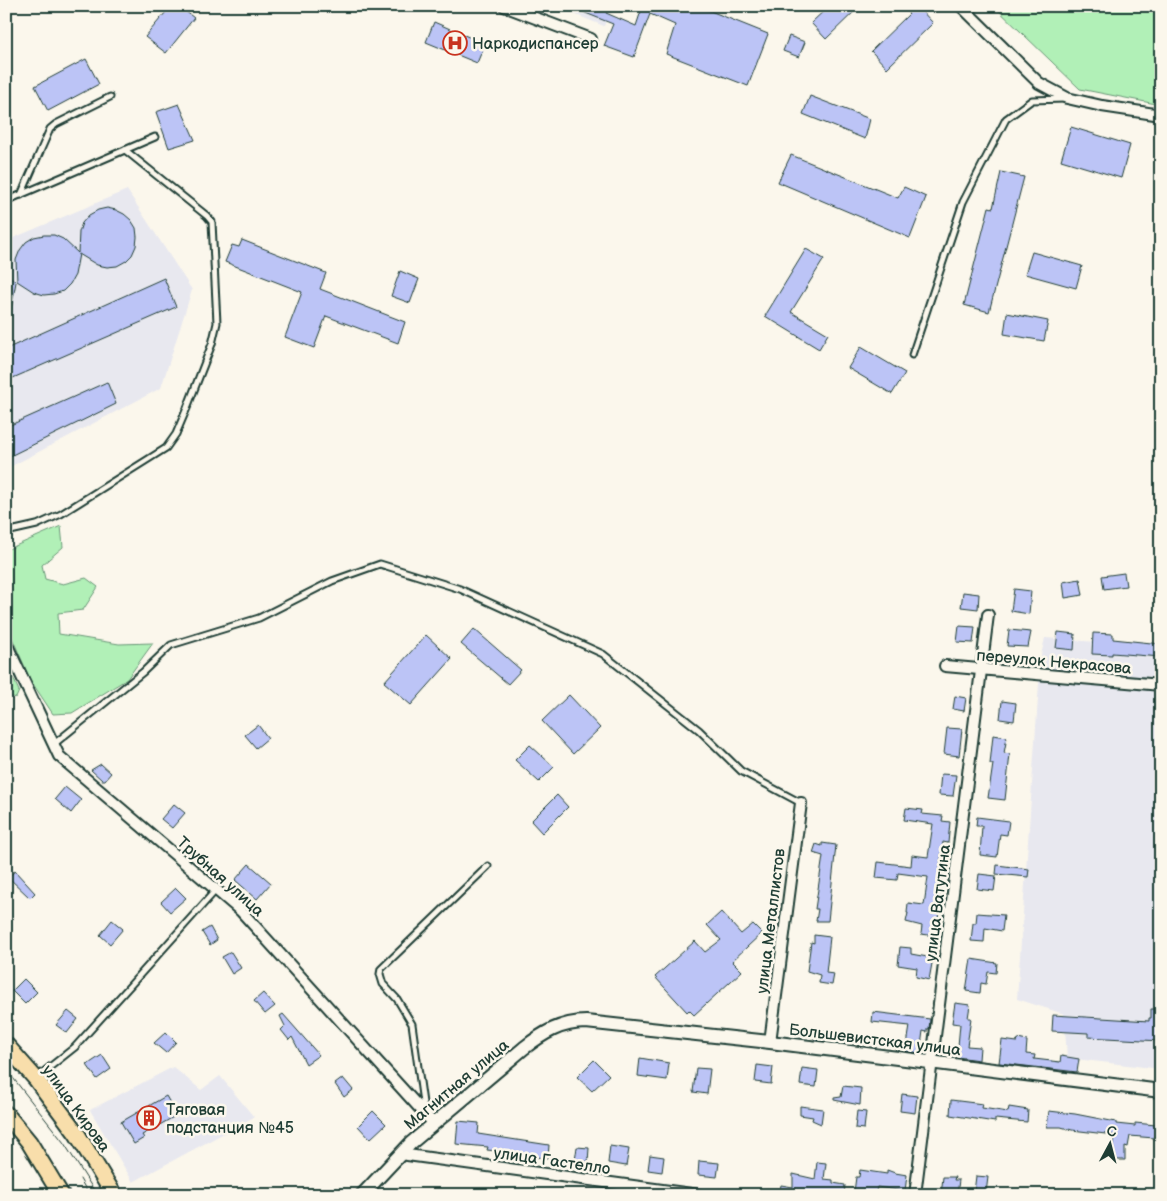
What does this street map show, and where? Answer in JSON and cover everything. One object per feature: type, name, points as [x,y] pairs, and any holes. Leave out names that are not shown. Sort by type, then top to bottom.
[{"type":"main road","name":"улица Кирова","points":[[6,1045],[36,1078],[77,1134],[114,1195]]},
{"type":"main road","points":[[6,1114],[29,1142],[61,1195]]},
{"type":"street","points":[[504,6],[591,38]]},
{"type":"street","points":[[961,6],[1039,83],[1066,98],[1102,106],[1161,115]]},
{"type":"street","name":"улица Ватутина","points":[[915,1195],[988,615]]},
{"type":"street","name":"Трубная улица","points":[[6,643],[59,756],[241,911],[434,1124]]},
{"type":"street","name":"переулок Некрасова","points":[[945,666],[1161,685]]},
{"type":"street","name":"улица Металлистов","points":[[770,1042],[801,803]]},
{"type":"street","name":"Магнитная улица","points":[[362,1195],[400,1154],[541,1035],[559,1026],[573,1022],[586,1022]]},
{"type":"street","name":"Большевистская улица","points":[[586,1022],[770,1042],[1161,1091]]},
{"type":"street","name":"улица Гастелло","points":[[400,1154],[699,1195]]},
{"type":"lane","points":[[21,195],[50,129],[56,124],[110,97]]},
{"type":"lane","points":[[912,355],[963,202],[1006,120],[1032,100],[1066,98]]},
{"type":"lane","points":[[6,201],[155,137]]},
{"type":"lane","points":[[6,532],[37,525],[61,514],[166,448],[176,434],[212,344],[217,323],[212,222],[125,150]]},
{"type":"lane","points":[[54,744],[171,646],[259,618],[332,581],[380,564],[460,589],[604,654],[699,730],[741,771],[801,803]]},
{"type":"lane","points":[[424,1112],[412,1024],[397,999],[383,984],[380,974],[381,968],[488,866]]},
{"type":"lane","points":[[36,1078],[75,1047],[216,890]]},
{"type":"shaded area","points":[[554,6],[612,6],[604,26]]},
{"type":"shaded area","points":[[127,190],[192,290],[161,388],[6,469],[6,241]]},
{"type":"shaded area","points":[[1045,638],[1161,647],[1161,1069],[1067,1058],[1064,1014],[1017,999],[1041,655]]},
{"type":"shaded area","points":[[173,1067],[201,1090],[220,1076],[254,1117],[133,1182],[90,1110]]},
{"type":"green space","points":[[994,6],[1161,6],[1161,105],[1080,89]]},
{"type":"green space","points":[[61,526],[63,547],[42,565],[45,579],[63,584],[86,578],[98,587],[83,610],[58,613],[59,634],[119,644],[153,643],[127,679],[72,713],[53,714],[31,681],[6,624],[6,550]]},
{"type":"green space","points":[[6,662],[19,691],[16,698],[6,695]]},
{"type":"building","points":[[171,6],[179,6],[194,18],[166,53],[145,37]]},
{"type":"building","points":[[568,6],[590,6],[596,9],[597,6],[609,6],[606,13],[636,26],[641,11],[631,6],[698,6],[768,34],[748,86],[666,54],[675,25],[650,14],[634,57],[604,46],[613,24]]},
{"type":"building","points":[[829,6],[860,6],[826,39],[811,23]]},
{"type":"building","points":[[901,6],[917,6],[933,23],[887,68],[871,51],[909,14]]},
{"type":"building","name":"Наркодиспансер","points":[[434,22],[485,44],[477,63],[426,42]]},
{"type":"building","points":[[789,36],[805,42],[799,57],[783,51]]},
{"type":"building","points":[[86,59],[99,84],[48,111],[35,86]]},
{"type":"building","points":[[810,96],[870,119],[865,139],[803,114]]},
{"type":"building","points":[[179,104],[195,140],[169,148],[156,112]]},
{"type":"building","points":[[1071,127],[1130,145],[1121,178],[1061,160]]},
{"type":"building","points":[[791,155],[898,198],[904,187],[926,197],[910,238],[778,182]]},
{"type":"building","points":[[1001,172],[1024,177],[989,312],[964,305],[989,207],[993,208]]},
{"type":"building","points":[[107,208],[124,214],[136,228],[136,246],[132,255],[126,261],[117,266],[107,267],[97,265],[79,254],[75,275],[70,284],[63,291],[54,294],[44,295],[34,292],[17,281],[16,260],[26,242],[34,237],[54,235],[63,239],[78,253],[79,232],[82,223],[89,215]]},
{"type":"building","points":[[242,240],[326,273],[320,289],[405,322],[398,343],[326,316],[314,348],[285,337],[302,292],[225,262],[232,245],[239,247]]},
{"type":"building","points":[[806,249],[824,259],[791,312],[828,334],[819,349],[765,316]]},
{"type":"building","points":[[1032,252],[1082,266],[1076,288],[1025,274]]},
{"type":"building","points":[[400,271],[419,279],[410,303],[391,296]]},
{"type":"building","points":[[6,273],[16,282],[11,309],[6,309]]},
{"type":"building","points":[[164,278],[176,307],[6,381],[6,349]]},
{"type":"building","points":[[1007,313],[1048,321],[1044,341],[1004,334]]},
{"type":"building","points":[[861,347],[905,373],[892,394],[848,368]]},
{"type":"building","points":[[107,382],[116,404],[6,458],[6,427]]},
{"type":"building","points":[[1124,573],[1126,586],[1104,589],[1102,576]]},
{"type":"building","points":[[1080,579],[1083,595],[1065,598],[1063,582]]},
{"type":"building","points":[[1014,589],[1031,591],[1029,614],[1011,611]]},
{"type":"building","points":[[963,592],[979,594],[978,609],[961,607]]},
{"type":"building","points":[[959,626],[975,627],[973,643],[957,642]]},
{"type":"building","points":[[474,629],[521,670],[508,684],[461,644]]},
{"type":"building","points":[[1009,630],[1031,632],[1028,647],[1007,646]]},
{"type":"building","points":[[1058,632],[1075,634],[1074,650],[1056,648]]},
{"type":"building","points":[[1093,633],[1113,634],[1113,639],[1161,644],[1161,657],[1112,653],[1112,655],[1092,654]]},
{"type":"building","points":[[426,635],[452,659],[411,705],[384,682]]},
{"type":"building","points":[[569,695],[600,728],[573,754],[542,721]]},
{"type":"building","points":[[955,696],[966,698],[964,711],[953,709]]},
{"type":"building","points":[[1002,701],[1016,703],[1014,721],[1000,719]]},
{"type":"building","points":[[258,725],[268,738],[256,748],[245,735]]},
{"type":"building","points":[[947,728],[962,729],[959,756],[944,754]]},
{"type":"building","points":[[993,735],[1007,737],[1004,753],[1010,754],[1005,800],[988,798],[993,764],[990,764]]},
{"type":"building","points":[[530,745],[554,767],[539,782],[515,760]]},
{"type":"building","points":[[101,764],[111,773],[105,780],[102,780],[91,770]]},
{"type":"building","points":[[941,774],[956,775],[953,796],[939,795]]},
{"type":"building","points":[[65,787],[81,800],[71,813],[55,799]]},
{"type":"building","points":[[557,795],[568,807],[542,833],[531,821]]},
{"type":"building","points":[[174,804],[185,813],[172,828],[161,819]]},
{"type":"building","points":[[906,808],[923,810],[922,814],[943,816],[942,821],[950,822],[948,843],[943,842],[940,869],[943,869],[943,876],[936,936],[921,934],[922,926],[906,922],[908,903],[924,905],[928,877],[898,873],[897,880],[876,878],[878,862],[911,866],[912,855],[928,857],[933,824],[904,820]]},
{"type":"building","points":[[977,817],[1009,821],[1007,835],[1000,834],[997,857],[980,855],[982,826],[976,826]]},
{"type":"building","points":[[822,843],[836,845],[828,921],[816,921],[818,909],[815,909],[823,856],[813,853],[816,844],[822,846]]},
{"type":"building","points":[[249,864],[271,883],[257,899],[235,880]]},
{"type":"building","points":[[997,865],[1029,869],[1028,877],[996,874]]},
{"type":"building","points":[[15,871],[35,893],[30,898],[8,877]]},
{"type":"building","points":[[979,874],[996,876],[994,891],[977,889]]},
{"type":"building","points":[[176,888],[186,898],[170,912],[161,902]]},
{"type":"building","points":[[721,912],[741,934],[753,924],[762,933],[732,961],[742,971],[694,1015],[689,1010],[687,1012],[655,977],[695,941],[705,952],[721,940],[707,925]]},
{"type":"building","points":[[977,913],[1004,915],[1002,931],[985,928],[984,942],[971,941],[973,923],[976,923]]},
{"type":"building","points":[[112,920],[123,929],[110,944],[100,935]]},
{"type":"building","points":[[210,927],[217,940],[210,945],[202,932]]},
{"type":"building","points":[[814,935],[830,937],[826,973],[834,974],[832,985],[819,983],[820,975],[807,971],[811,942],[814,943]]},
{"type":"building","points":[[900,947],[911,948],[911,954],[933,958],[929,980],[916,977],[917,968],[898,965]]},
{"type":"building","points":[[231,952],[241,968],[232,974],[222,957]]},
{"type":"building","points":[[971,959],[997,963],[996,973],[988,972],[986,984],[981,983],[980,993],[966,991]]},
{"type":"building","points":[[24,979],[37,992],[25,1004],[12,991]]},
{"type":"building","points":[[263,993],[275,1006],[265,1014],[254,1001]]},
{"type":"building","points":[[955,1003],[970,1005],[968,1018],[971,1018],[967,1046],[980,1047],[979,1060],[957,1057],[960,1024],[952,1023]]},
{"type":"building","points":[[1151,1009],[1161,1009],[1161,1041],[1088,1037],[1088,1033],[1052,1031],[1053,1015],[1149,1021]]},
{"type":"building","points":[[68,1011],[78,1019],[67,1033],[56,1025]]},
{"type":"building","points":[[873,1012],[930,1019],[929,1029],[927,1029],[927,1032],[923,1031],[920,1053],[906,1051],[910,1026],[872,1022]]},
{"type":"building","points":[[283,1014],[319,1055],[306,1064],[292,1037],[289,1040],[281,1030],[285,1026],[280,1016]]},
{"type":"building","points":[[816,1030],[850,1034],[848,1044],[814,1039]]},
{"type":"building","points":[[166,1032],[176,1042],[166,1053],[154,1043]]},
{"type":"building","points":[[1018,1039],[1027,1041],[1026,1054],[1035,1055],[1034,1059],[1060,1062],[1061,1056],[1079,1059],[1077,1072],[999,1063],[1002,1040],[1017,1042]]},
{"type":"building","points":[[102,1055],[111,1069],[97,1079],[87,1065]]},
{"type":"building","points":[[640,1058],[669,1063],[667,1080],[638,1076]]},
{"type":"building","points":[[594,1060],[609,1075],[592,1091],[577,1077]]},
{"type":"building","points":[[757,1065],[773,1067],[771,1084],[755,1082]]},
{"type":"building","points":[[696,1068],[710,1069],[707,1094],[693,1092]]},
{"type":"building","points":[[802,1068],[818,1070],[816,1087],[800,1085]]},
{"type":"building","points":[[343,1078],[353,1090],[344,1097],[335,1084]]},
{"type":"building","points":[[843,1086],[861,1088],[860,1105],[834,1100],[834,1098],[841,1097]]},
{"type":"building","points":[[902,1094],[917,1096],[915,1113],[900,1111]]},
{"type":"building","name":"Тяговая подстанция №45","points":[[166,1096],[177,1115],[142,1135],[144,1138],[134,1144],[121,1122]]},
{"type":"building","points":[[951,1100],[983,1104],[982,1108],[1008,1112],[1009,1107],[1028,1110],[1027,1122],[995,1119],[995,1122],[950,1115]]},
{"type":"building","points":[[800,1106],[823,1109],[821,1124],[812,1120],[813,1117],[800,1115]]},
{"type":"building","points":[[373,1111],[386,1124],[370,1139],[358,1126]]},
{"type":"building","points":[[857,1111],[866,1112],[864,1129],[855,1128]]},
{"type":"building","points":[[1049,1111],[1075,1114],[1116,1122],[1116,1124],[1135,1126],[1135,1123],[1156,1125],[1154,1138],[1130,1136],[1128,1147],[1125,1146],[1125,1160],[1111,1160],[1114,1135],[1061,1127],[1047,1127]]},
{"type":"building","points":[[458,1121],[479,1123],[478,1134],[549,1145],[548,1158],[487,1150],[488,1147],[456,1144]]},
{"type":"building","points":[[610,1146],[629,1149],[626,1166],[608,1163]]},
{"type":"building","points":[[577,1147],[589,1148],[588,1162],[575,1161]]},
{"type":"building","points":[[650,1155],[664,1157],[662,1172],[648,1170]]},
{"type":"building","points":[[699,1161],[719,1163],[717,1177],[698,1175]]},
{"type":"building","points":[[817,1162],[826,1163],[824,1179],[833,1180],[833,1183],[845,1185],[844,1195],[821,1195],[808,1192],[808,1195],[779,1195],[781,1185],[793,1187],[793,1174],[815,1179]]},
{"type":"building","points":[[860,1170],[887,1174],[887,1170],[907,1175],[905,1191],[877,1187],[875,1195],[854,1192],[856,1177],[859,1177]]},
{"type":"building","points":[[976,1176],[988,1177],[986,1193],[974,1192]]},
{"type":"building","points":[[943,1177],[955,1177],[954,1180],[959,1180],[957,1195],[941,1195]]},
{"type":"tram line","points":[[6,1069],[64,1143],[97,1195]]},
{"type":"tram line","points":[[80,1179],[89,1195]]},
{"type":"place","name":"Наркодиспансер","points":[[455,43]]},
{"type":"place","name":"Тяговая подстанция №45","points":[[149,1118]]}]
